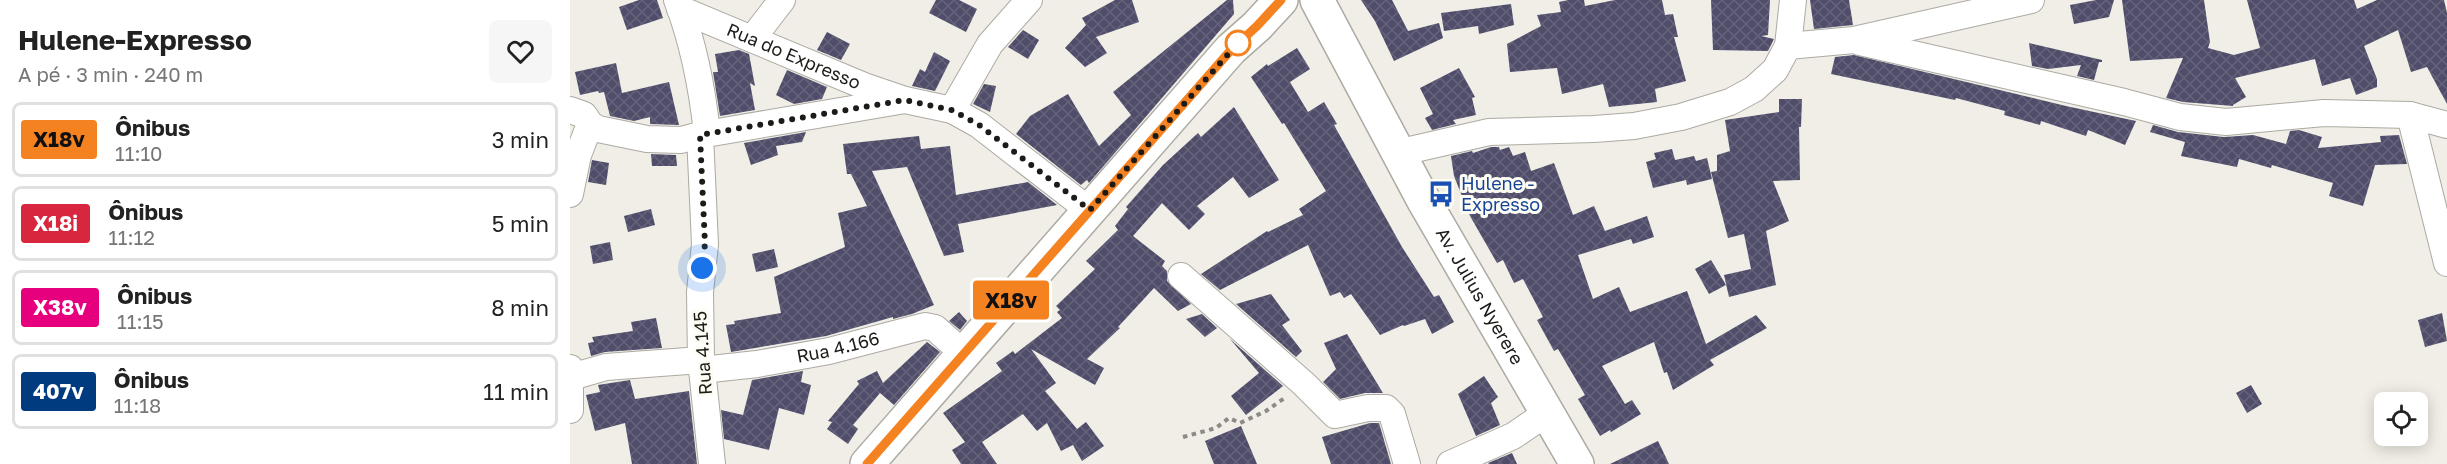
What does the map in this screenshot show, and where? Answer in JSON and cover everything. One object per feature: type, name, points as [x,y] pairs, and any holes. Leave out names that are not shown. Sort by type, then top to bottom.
[{"type":"main road","points":[[867,464],[1097,203],[1244,18],[1257,26],[1281,0]]},
{"type":"main road","name":"Av. Julius Nyerere","points":[[1317,0],[1397,153],[1576,464]]},
{"type":"main road","points":[[1334,0],[1350,64]]},
{"type":"street","points":[[752,39],[782,0]]},
{"type":"street","points":[[952,110],[990,44],[1029,0]]},
{"type":"street","points":[[1397,153],[1489,132],[1634,126],[1682,117],[1730,102],[1754,89],[1775,70],[1788,46],[1793,0]]},
{"type":"street","points":[[1788,46],[1854,40],[2031,0]]},
{"type":"street","name":"Rua do Expresso","points":[[678,4],[752,39],[864,86],[905,100],[952,110],[979,125],[1097,203]]},
{"type":"street","name":"Rua 4.145","points":[[678,4],[694,48],[701,80],[705,244],[700,292],[701,365],[712,464]]},
{"type":"street","points":[[1854,40],[2180,117],[2226,122],[2277,115],[2324,113],[2410,115],[2447,125]]},
{"type":"street","points":[[580,117],[598,129],[665,141],[905,100]]},
{"type":"street","points":[[2410,115],[2447,263]]},
{"type":"street","points":[[570,194],[578,155],[580,117]]},
{"type":"street","points":[[1181,276],[1304,384],[1335,415],[1368,408],[1386,408],[1392,414],[1407,464]]},
{"type":"street","name":"Rua 4.166","points":[[701,365],[757,364],[829,351],[925,326],[935,328],[964,354]]},
{"type":"street","points":[[570,410],[571,373],[606,367],[701,365]]},
{"type":"street","points":[[1450,464],[1513,435],[1546,413]]},
{"type":"path","points":[[1183,437],[1216,428],[1229,418],[1240,423],[1266,411],[1304,384]]},
{"type":"building","points":[[639,0],[657,0],[663,18],[627,30],[619,7]]},
{"type":"building","points":[[936,0],[959,0],[977,9],[966,32],[929,13]]},
{"type":"building","points":[[1115,0],[1132,0],[1139,22],[1096,37],[1107,53],[1085,67],[1065,48],[1086,25],[1082,18]]},
{"type":"building","points":[[1227,0],[1233,0],[1234,14],[1089,183],[1087,180],[1081,185],[1016,134],[1030,116],[1068,94],[1099,146],[1131,115],[1113,92]]},
{"type":"building","points":[[1361,0],[1392,0],[1408,31],[1439,23],[1443,38],[1394,61],[1375,21]]},
{"type":"building","points":[[1584,0],[1585,6],[1615,0],[1662,0],[1665,15],[1673,14],[1678,37],[1674,37],[1686,81],[1655,89],[1657,102],[1609,107],[1603,84],[1562,94],[1557,68],[1510,72],[1507,44],[1541,26],[1537,15],[1561,12],[1559,2]]},
{"type":"building","points":[[1711,0],[1770,0],[1768,35],[1761,36],[1774,39],[1768,51],[1713,50]]},
{"type":"building","points":[[1810,0],[1849,0],[1853,25],[1814,29]]},
{"type":"building","points":[[2096,0],[2114,0],[2109,17],[2074,24],[2070,5]]},
{"type":"building","points":[[2122,0],[2204,0],[2210,42],[2208,48],[2234,55],[2260,48],[2247,0],[2354,0],[2357,9],[2377,0],[2444,0],[2447,13],[2447,104],[2427,67],[2411,72],[2398,30],[2364,46],[2377,79],[2377,87],[2356,95],[2350,78],[2322,86],[2315,59],[2235,78],[2246,97],[2233,106],[2183,102],[2166,98],[2183,58],[2130,61]]},
{"type":"building","points":[[1511,4],[1514,25],[1479,34],[1478,26],[1444,31],[1441,13]]},
{"type":"building","points":[[1023,30],[1039,40],[1028,59],[1008,47]]},
{"type":"building","points":[[827,32],[850,44],[841,60],[817,50]]},
{"type":"building","points":[[2029,43],[2102,60],[2102,62],[2099,62],[2094,80],[2077,76],[2081,65],[2048,69],[2032,66]]},
{"type":"building","points":[[1297,48],[1310,69],[1290,82],[1308,112],[1324,102],[1337,124],[1334,125],[1402,247],[1434,297],[1439,295],[1454,322],[1432,334],[1425,319],[1380,335],[1351,294],[1344,298],[1340,292],[1330,296],[1308,245],[1220,290],[1201,274],[1267,231],[1303,215],[1299,209],[1326,191],[1284,123],[1282,124],[1251,77],[1267,64],[1268,66]]},
{"type":"building","points":[[739,50],[749,54],[755,86],[750,83],[755,110],[720,116],[713,72],[718,72],[715,54]]},
{"type":"building","points":[[934,52],[950,61],[935,91],[912,86],[920,69],[925,72]]},
{"type":"building","points":[[1854,55],[2136,121],[2125,145],[2088,130],[2086,136],[2041,121],[2040,125],[2004,115],[2005,111],[1956,98],[1955,100],[1831,74],[1835,57]]},
{"type":"building","points":[[616,63],[622,93],[669,82],[679,125],[650,124],[650,117],[634,121],[610,116],[604,92],[580,95],[575,72]]},
{"type":"building","points":[[1459,68],[1475,97],[1472,98],[1476,115],[1453,120],[1456,124],[1432,130],[1425,118],[1433,114],[1420,88]]},
{"type":"building","points":[[787,70],[827,87],[822,99],[794,104],[776,95]]},
{"type":"building","points":[[984,84],[996,86],[990,112],[973,104]]},
{"type":"building","points":[[1779,99],[1802,99],[1801,127],[1799,127],[1800,180],[1773,181],[1789,221],[1766,231],[1776,285],[1729,297],[1724,275],[1751,269],[1744,234],[1728,238],[1711,172],[1717,171],[1717,155],[1730,151],[1725,120],[1779,112]]},
{"type":"building","points":[[1234,107],[1279,180],[1249,198],[1233,177],[1197,206],[1205,214],[1189,230],[1162,203],[1133,236],[1165,261],[1162,266],[1167,271],[1167,281],[1191,304],[1178,311],[1154,288],[1118,327],[1120,328],[1087,359],[1104,368],[1095,385],[1031,349],[1056,383],[1045,391],[1077,429],[1086,422],[1104,446],[1082,461],[1073,445],[1061,451],[1047,423],[1037,431],[1023,414],[982,442],[997,464],[961,464],[952,450],[965,442],[943,413],[1002,371],[996,363],[1013,351],[1015,354],[1062,318],[1056,306],[1095,269],[1086,261],[1118,230],[1115,226],[1128,209],[1126,207],[1163,165],[1198,133],[1201,137]]},
{"type":"building","points":[[2153,125],[2178,132],[2224,137],[2253,135],[2286,144],[2290,131],[2299,130],[2322,137],[2318,148],[2381,142],[2380,136],[2399,135],[2407,164],[2375,165],[2363,206],[2329,196],[2333,183],[2272,165],[2271,168],[2239,159],[2237,167],[2181,156],[2185,142],[2150,132]]},
{"type":"building","points":[[806,132],[802,142],[776,146],[778,155],[751,165],[744,143]]},
{"type":"building","points":[[919,136],[921,149],[950,146],[956,195],[1028,182],[1057,205],[958,224],[964,252],[944,256],[907,167],[872,171],[934,305],[912,314],[893,319],[893,317],[826,336],[731,352],[726,325],[735,324],[734,321],[781,313],[774,277],[845,247],[838,213],[867,206],[851,174],[847,174],[843,144]]},
{"type":"building","points":[[1499,147],[1500,150],[1509,147],[1513,156],[1525,152],[1531,171],[1554,163],[1573,215],[1594,206],[1605,231],[1647,216],[1654,237],[1633,244],[1631,239],[1578,255],[1593,299],[1619,287],[1630,312],[1687,291],[1706,344],[1756,315],[1767,328],[1710,360],[1714,365],[1673,390],[1667,372],[1664,373],[1654,342],[1602,366],[1625,404],[1632,400],[1641,414],[1600,436],[1578,399],[1585,395],[1558,349],[1554,351],[1537,320],[1543,317],[1523,279],[1514,283],[1503,260],[1497,263],[1470,216],[1454,176],[1451,156],[1472,151],[1473,153]]},
{"type":"building","points":[[1672,149],[1675,160],[1694,156],[1696,161],[1707,158],[1712,179],[1687,185],[1686,180],[1653,188],[1646,162],[1656,159],[1654,153]]},
{"type":"building","points":[[651,154],[676,155],[677,166],[652,166]]},
{"type":"building","points":[[592,160],[609,163],[606,185],[588,182]]},
{"type":"building","points":[[651,209],[655,225],[628,232],[624,216]]},
{"type":"building","points":[[610,242],[613,260],[593,264],[590,246]]},
{"type":"building","points":[[774,249],[778,267],[756,272],[752,254]]},
{"type":"building","points":[[1711,260],[1726,285],[1709,294],[1695,269]]},
{"type":"building","points":[[1271,294],[1290,320],[1282,325],[1302,351],[1296,357],[1236,304]]},
{"type":"building","points":[[959,312],[967,321],[960,330],[949,321]]},
{"type":"building","points":[[2442,313],[2447,341],[2425,347],[2418,320]]},
{"type":"building","points":[[1202,314],[1217,328],[1205,337],[1186,319]]},
{"type":"building","points":[[656,318],[662,348],[605,352],[591,356],[588,343],[594,342],[592,337],[633,331],[631,322]]},
{"type":"building","points":[[1347,334],[1383,393],[1365,393],[1340,399],[1323,382],[1336,369],[1324,343]]},
{"type":"building","points":[[1230,339],[1283,386],[1246,415],[1231,396],[1259,373]]},
{"type":"building","points":[[927,342],[940,352],[894,405],[880,393],[853,425],[858,429],[848,444],[827,429],[832,422],[828,421],[859,384],[857,381],[877,371],[883,383]]},
{"type":"building","points":[[803,371],[801,382],[811,385],[804,415],[779,408],[769,450],[724,439],[721,410],[743,415],[752,380]]},
{"type":"building","points":[[1484,376],[1498,397],[1491,403],[1500,425],[1476,436],[1458,394]]},
{"type":"building","points":[[630,380],[635,399],[689,391],[697,464],[632,464],[625,423],[595,431],[586,395],[600,392],[598,385]]},
{"type":"building","points":[[2251,385],[2262,404],[2247,413],[2236,393]]},
{"type":"building","points":[[1370,423],[1379,423],[1391,464],[1331,464],[1322,437]]},
{"type":"building","points":[[1241,426],[1257,464],[1214,464],[1205,441]]},
{"type":"building","points":[[1658,441],[1669,464],[1610,464]]},
{"type":"building","points":[[1512,453],[1517,464],[1488,463]]},
{"type":"bus line","name":"X18v","points":[[867,464],[1231,50],[1281,0]]},
{"type":"place","name":"Hulene - Expresso","points":[[1441,194]]},
{"type":"route","points":[[702,268],[705,244],[700,135],[905,100],[926,104],[952,110],[979,125],[1090,210],[1238,43]]}]
